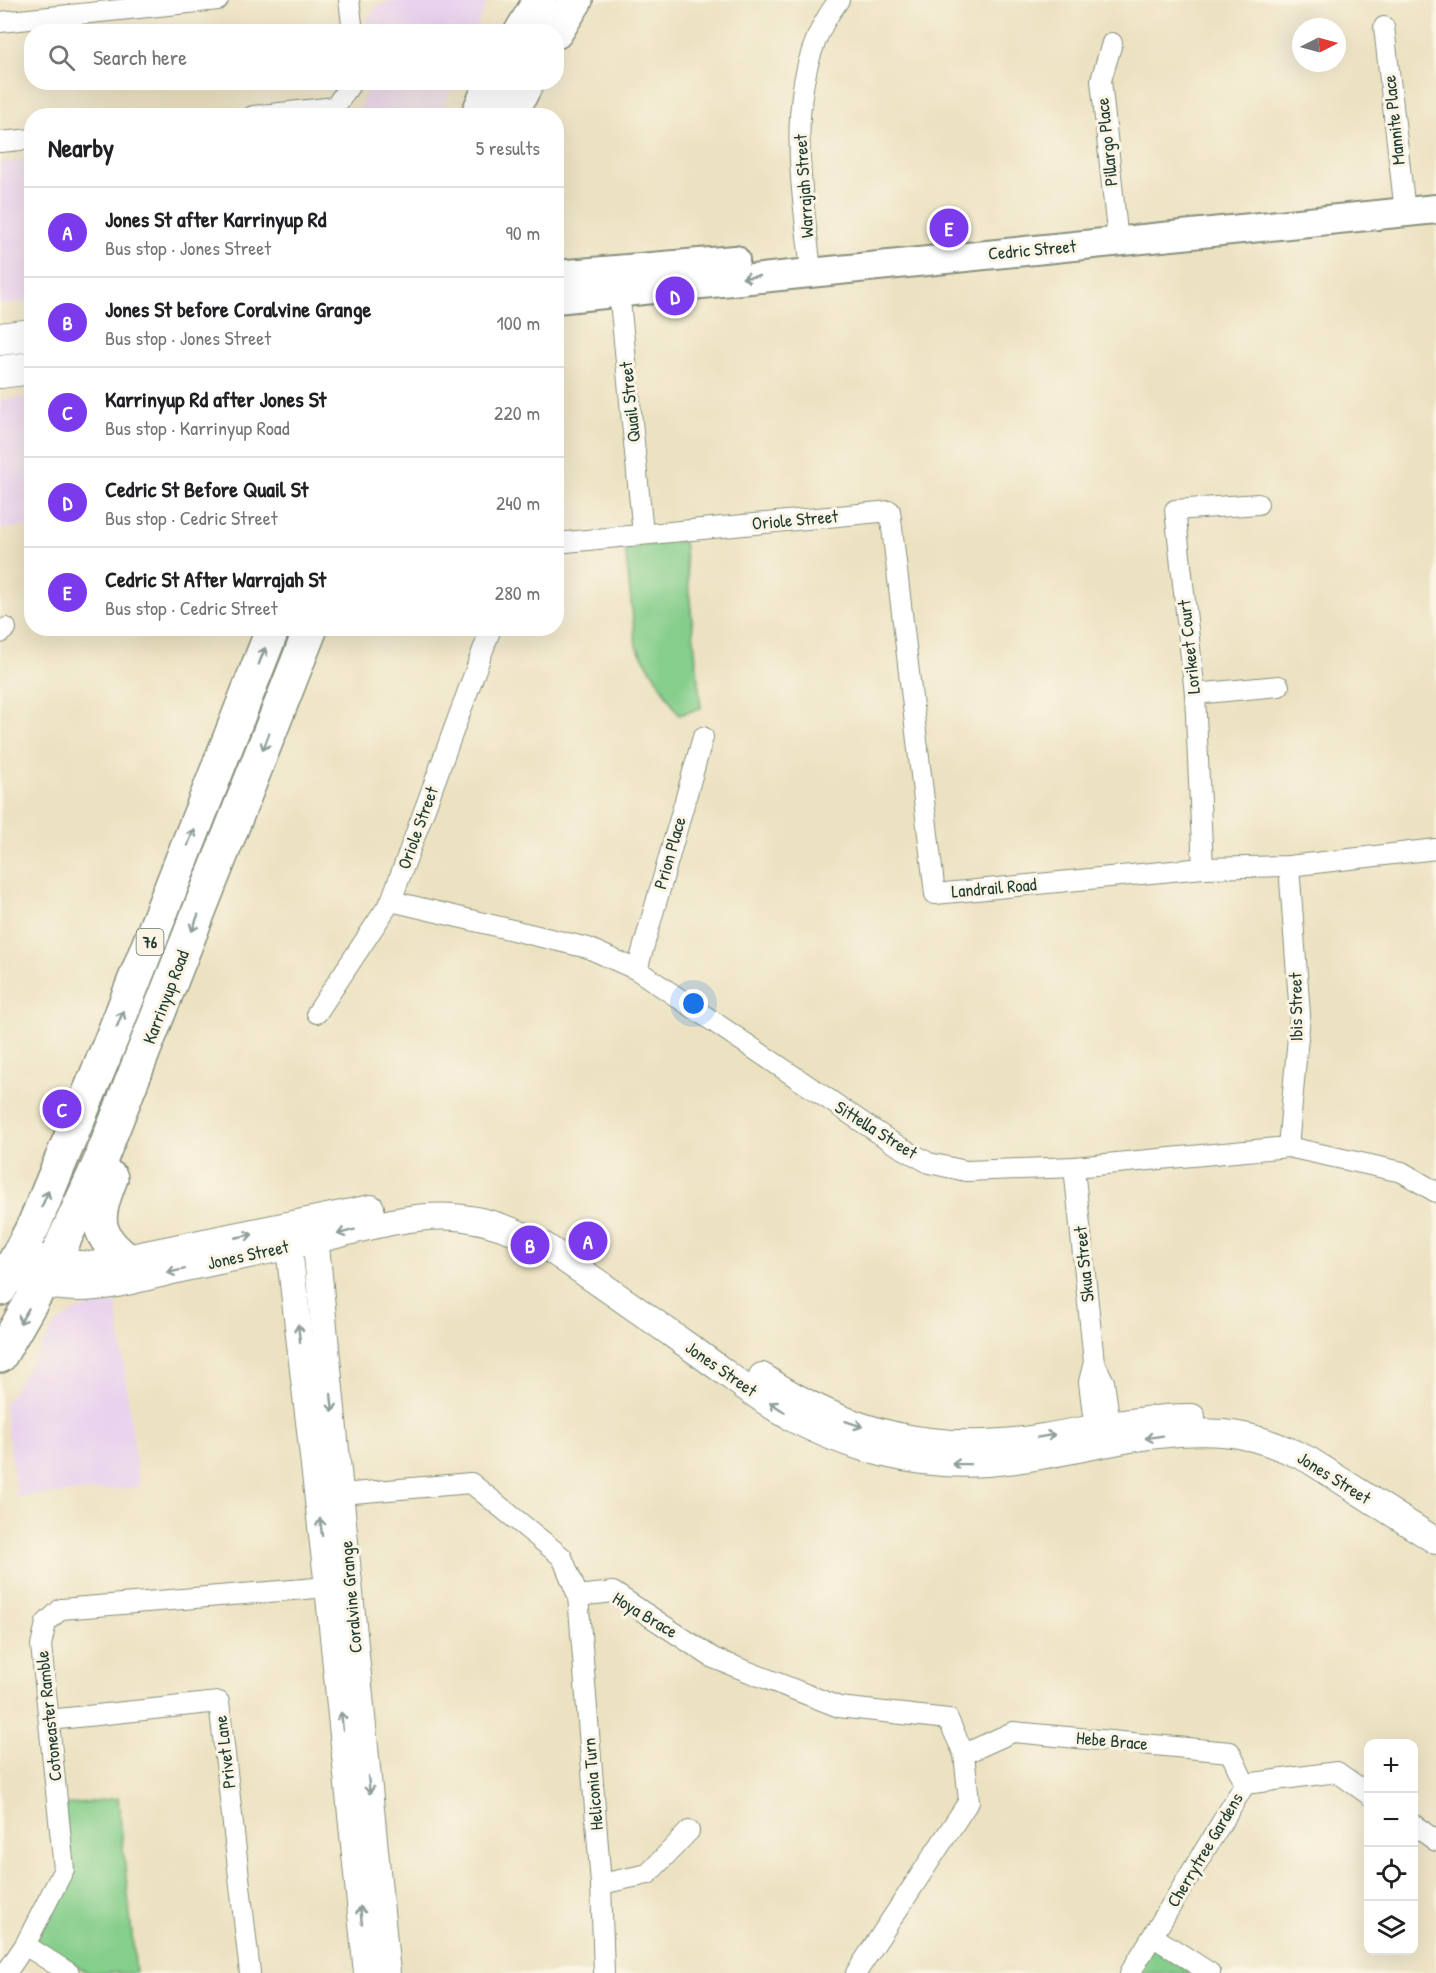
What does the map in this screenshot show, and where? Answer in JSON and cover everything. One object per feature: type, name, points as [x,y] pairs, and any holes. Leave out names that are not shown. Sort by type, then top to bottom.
[{"type":"highway","points":[[526,24],[540,0]]},
{"type":"highway","points":[[561,24],[576,0]]},
{"type":"highway","points":[[481,108],[488,90]]},
{"type":"highway","points":[[514,108],[523,90]]},
{"type":"highway","name":"Karrinyup Road","points":[[9,1272],[109,1045],[270,636]]},
{"type":"highway","name":"Karrinyup Road","points":[[0,1356],[48,1274],[121,1111],[308,636]]},
{"type":"highway","points":[[121,1111],[116,1164],[101,1203],[99,1219],[104,1236],[125,1258]]},
{"type":"main road","name":"Cedric Street","points":[[564,297],[619,281],[1404,203],[1436,191]]},
{"type":"main road","name":"Cedric Street","points":[[1404,203],[1436,209]]},
{"type":"main road","name":"Cedric Street","points":[[564,276],[619,281]]},
{"type":"main road","points":[[0,339],[24,336]]},
{"type":"main road","points":[[0,372],[24,369]]},
{"type":"street","points":[[0,22],[218,0]]},
{"type":"street","points":[[349,0],[352,24]]},
{"type":"street","name":"Warrajah Street","points":[[810,262],[799,148],[800,110],[816,42],[839,0]]},
{"type":"street","name":"Mannite Place","points":[[1384,27],[1404,203]]},
{"type":"street","name":"Pillargo Place","points":[[1112,43],[1101,80],[1117,233]]},
{"type":"street","points":[[326,108],[335,107],[347,90]]},
{"type":"street","points":[[0,142],[24,140]]},
{"type":"street","name":"Quail Street","points":[[619,281],[643,534]]},
{"type":"street","name":"Lorikeet Court","points":[[1203,868],[1195,694],[1175,510],[1258,504]]},
{"type":"street","name":"Oriole Street","points":[[564,542],[890,511]]},
{"type":"street","name":"Landrail Road","points":[[890,511],[935,894],[1203,868],[1289,866],[1436,849]]},
{"type":"street","name":"Oriole Street","points":[[316,1013],[391,901],[488,636]]},
{"type":"street","points":[[1195,694],[1279,686]]},
{"type":"street","name":"Prion Place","points":[[637,970],[703,737]]},
{"type":"street","name":"Ibis Street","points":[[1288,1147],[1300,1015],[1289,866]]},
{"type":"street","name":"Sittella Street","points":[[391,901],[588,948],[637,970],[883,1137],[929,1162],[966,1171],[1074,1167],[1288,1147],[1402,1172],[1436,1192]]},
{"type":"street","name":"Skua Street","points":[[1074,1167],[1094,1362],[1089,1382],[1103,1435]]},
{"type":"street","name":"Jones Street","points":[[9,1272],[48,1274],[125,1258],[288,1236],[315,1231],[385,1204],[415,1201],[476,1204],[522,1217],[572,1246],[790,1395],[842,1420],[871,1430],[912,1439],[969,1444],[1041,1437],[1223,1433],[1270,1444],[1309,1460],[1436,1540]]},
{"type":"street","name":"Coralvine Grange","points":[[315,1231],[387,1973]]},
{"type":"street","name":"Jones Street","points":[[48,1274],[82,1288],[114,1284],[288,1236]]},
{"type":"street","name":"Coralvine Grange","points":[[288,1236],[328,1587],[367,1973]]},
{"type":"street","name":"Jones Street","points":[[1103,1435],[1190,1416],[1219,1418],[1272,1429],[1304,1440],[1335,1457],[1436,1521]]},
{"type":"street","points":[[341,1494],[471,1482],[562,1557],[578,1596]]},
{"type":"street","name":"Cotoneaster Ramble","points":[[6,1973],[25,1945],[64,1869],[41,1645],[46,1623],[61,1610],[328,1587]]},
{"type":"street","name":"Hoya Brace","points":[[578,1596],[613,1592],[713,1658],[840,1707],[948,1719],[964,1754]]},
{"type":"street","name":"Heliconia Turn","points":[[578,1596],[601,1884],[604,1973]]},
{"type":"street","name":"Privet Lane","points":[[49,1720],[219,1702],[250,1973]]},
{"type":"street","name":"Hebe Brace","points":[[964,1754],[1013,1732],[1230,1752],[1245,1784]]},
{"type":"street","points":[[856,1973],[969,1801],[964,1754]]},
{"type":"street","name":"Cherrytree Gardens","points":[[1130,1973],[1245,1784],[1336,1772],[1367,1793]]},
{"type":"street","points":[[1418,1828],[1436,1840]]},
{"type":"street","points":[[601,1884],[648,1874],[689,1831]]},
{"type":"street","points":[[1154,1937],[1210,1973]]},
{"type":"street","points":[[25,1945],[69,1973]]},
{"type":"shaded area","points":[[403,0],[488,0],[478,24],[369,24],[368,17],[379,4]]},
{"type":"shaded area","points":[[367,90],[451,90],[443,108],[360,108]]},
{"type":"shaded area","points":[[24,160],[24,302],[0,304],[0,163]]},
{"type":"shaded area","points":[[24,398],[24,527],[0,529],[0,400]]},
{"type":"shaded area","points":[[116,1302],[139,1487],[17,1497],[4,1405],[55,1325],[76,1310]]},
{"type":"green space","points":[[684,541],[701,708],[679,715],[636,646],[625,548]]},
{"type":"green space","points":[[118,1798],[136,1973],[89,1973],[36,1942],[71,1871],[64,1805]]},
{"type":"green space","points":[[1154,1937],[1210,1973],[1130,1973]]},
{"type":"place","name":"Cedric St After Warrajah St","points":[[949,228]]},
{"type":"place","name":"Cedric St Before Quail St","points":[[675,296]]},
{"type":"place","name":"Karrinyup Rd after Jones St","points":[[62,1109]]},
{"type":"place","name":"Jones St after Karrinyup Rd","points":[[588,1241]]},
{"type":"place","name":"Jones St before Coralvine Grange","points":[[530,1245]]}]
